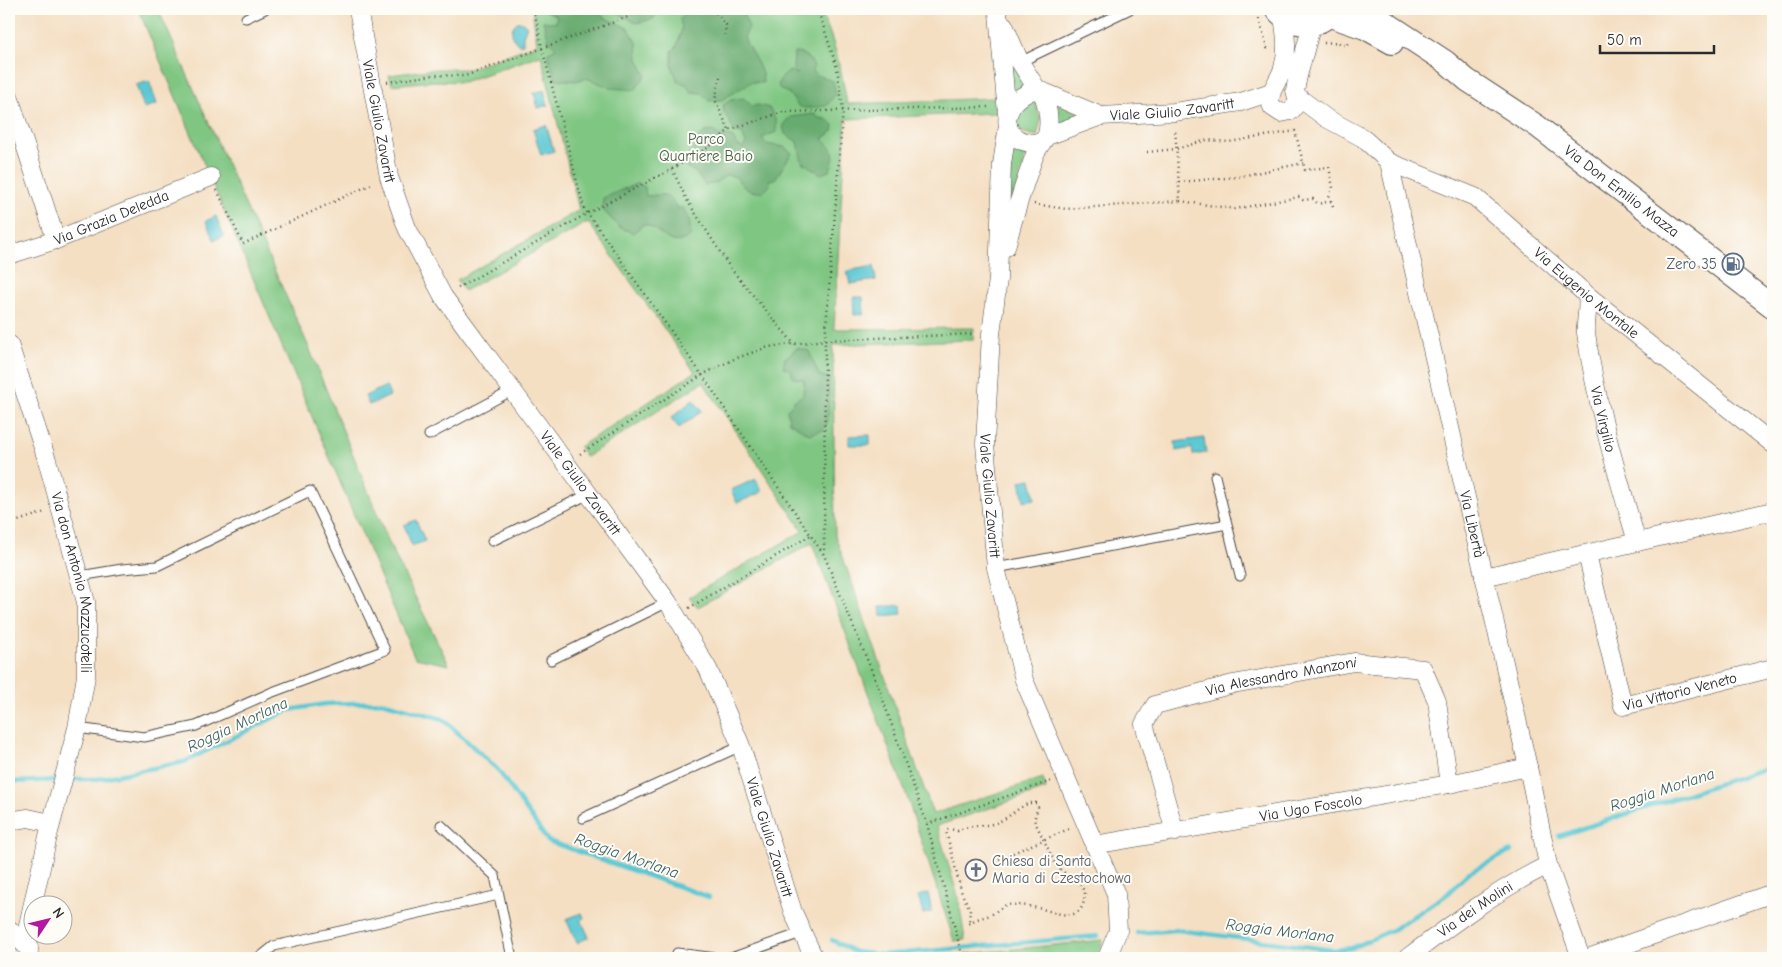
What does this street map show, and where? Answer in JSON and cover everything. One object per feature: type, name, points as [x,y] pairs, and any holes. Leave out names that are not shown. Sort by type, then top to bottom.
[{"type":"street","name":"Viale Giulio Zavaritt","points":[[358,9],[390,177],[406,228],[443,296],[673,609],[708,668],[741,746],[801,933],[814,958]]},
{"type":"street","name":"Via Don Emilio Mazza","points":[[1365,9],[1446,62],[1467,80],[1537,126],[1773,307]]},
{"type":"street","name":"Viale Giulio Zavaritt","points":[[998,11],[1020,62],[1039,90],[1102,116]]},
{"type":"street","name":"Viale Giulio Zavaritt","points":[[998,11],[1006,116],[1002,164],[998,279],[991,334],[985,444],[996,568],[1024,680],[1116,894],[1118,931],[1107,958]]},
{"type":"street","name":"Via Don Emilio Mazza","points":[[1280,13],[1298,24],[1326,16],[1365,28],[1445,72],[1467,80]]},
{"type":"street","points":[[1280,13],[1286,51],[1283,68],[1272,94],[1275,110],[1281,113],[1295,99],[1326,16]]},
{"type":"street","points":[[1272,94],[1289,85],[1295,99],[1364,138],[1389,162]]},
{"type":"street","points":[[1039,90],[1048,113],[1044,139],[1027,144],[1016,138],[1006,116],[1012,102],[1025,92],[1039,90]]},
{"type":"street","name":"Viale Giulio Zavaritt","points":[[998,279],[1018,202],[1044,139],[1102,116],[1174,112],[1241,102],[1272,94]]},
{"type":"street","points":[[9,96],[56,240]]},
{"type":"street","name":"Via Eugenio Montale","points":[[1389,162],[1475,197],[1587,295],[1773,444]]},
{"type":"street","name":"Via Libertà","points":[[1389,162],[1528,768],[1548,866],[1581,958]]},
{"type":"street","name":"Via Grazia Deledda","points":[[9,255],[56,240],[211,177]]},
{"type":"street","name":"Via Virgilio","points":[[1587,295],[1589,309],[1586,330],[1607,438],[1637,542]]},
{"type":"street","name":"Via don Antonio Mazzucotelli","points":[[9,344],[46,460],[86,602],[86,676],[77,728],[51,823],[28,925],[29,954]]},
{"type":"street","points":[[1484,578],[1773,511]]},
{"type":"street","name":"Via Vittorio Veneto","points":[[1586,554],[1623,706],[1773,668]]},
{"type":"street","name":"Via Alessandro Manzoni","points":[[1175,832],[1144,724],[1155,705],[1233,684],[1354,662],[1423,669],[1437,701],[1449,784]]},
{"type":"street","name":"Via Ugo Foscolo","points":[[1094,845],[1449,784],[1528,768]]},
{"type":"street","points":[[9,822],[28,818],[51,823]]},
{"type":"street","name":"Via dei Molini","points":[[1407,958],[1464,915],[1527,876],[1548,866]]},
{"type":"street","points":[[1588,958],[1773,893]]},
{"type":"street","name":"Via don Antonio Mazzucotelli","points":[[9,928],[29,954]]},
{"type":"lane","points":[[246,18],[265,9]]},
{"type":"lane","points":[[1020,62],[1130,9]]},
{"type":"lane","points":[[429,435],[513,390]]},
{"type":"lane","points":[[1215,476],[1240,576]]},
{"type":"lane","points":[[77,728],[144,738],[196,726],[270,693],[384,650],[310,491],[157,566],[122,569],[80,576]]},
{"type":"lane","points":[[492,541],[589,494]]},
{"type":"lane","points":[[996,568],[1227,524]]},
{"type":"lane","points":[[552,660],[673,609]]},
{"type":"lane","points":[[584,818],[741,746]]},
{"type":"lane","points":[[441,825],[495,876],[512,958]]},
{"type":"lane","points":[[259,958],[274,946],[499,895]]},
{"type":"lane","points":[[731,958],[801,933]]},
{"type":"lane","points":[[677,952],[716,958]]},
{"type":"path","points":[[534,9],[542,48],[584,208],[702,375],[824,555],[878,686],[926,824],[963,958]]},
{"type":"path","points":[[373,84],[434,75],[465,76],[650,9]]},
{"type":"path","points":[[713,9],[726,24],[725,35]]},
{"type":"path","points":[[815,9],[821,19],[837,68],[843,109],[825,340],[824,555]]},
{"type":"path","points":[[720,77],[716,100],[729,130]]},
{"type":"path","points":[[443,296],[672,169],[709,147],[729,130],[783,112],[843,109],[1006,116]]},
{"type":"path","points":[[1174,112],[1180,201]]},
{"type":"path","points":[[1147,152],[1176,150],[1206,140],[1229,142],[1295,131],[1305,170],[1329,167],[1333,188],[1330,195],[1333,206]]},
{"type":"path","points":[[1179,182],[1237,177],[1304,163]]},
{"type":"path","points":[[672,169],[688,200],[731,269],[795,345]]},
{"type":"path","points":[[211,177],[243,244],[390,177]]},
{"type":"path","points":[[1018,202],[1066,209],[1180,201],[1235,210],[1299,197],[1303,200],[1313,199],[1318,204],[1331,201]]},
{"type":"path","points":[[565,463],[702,375],[734,359],[768,347],[825,340],[991,334]]},
{"type":"path","points":[[9,524],[59,507]]},
{"type":"path","points":[[673,609],[811,535]]},
{"type":"path","points":[[926,824],[1064,776]]},
{"type":"path","points":[[1036,802],[1038,808],[1034,820],[1044,840],[1057,867],[1080,885],[1085,892],[1080,911],[1066,915],[1029,907],[1004,905],[992,915],[974,919],[969,924],[970,910],[962,894],[955,872],[946,831],[950,829],[958,831],[966,827],[993,824],[1004,820],[1019,808],[1036,802]]},
{"type":"path","points":[[999,859],[1084,822]]},
{"type":"green space","points":[[138,9],[158,9],[307,343],[393,552],[449,665],[415,658]]},
{"type":"green space","name":"Parco Quartiere Baio","points":[[532,9],[820,9],[837,55],[847,104],[993,98],[996,113],[846,119],[834,329],[974,328],[973,340],[833,345],[835,535],[933,814],[1043,778],[1046,789],[937,826],[959,900],[965,940],[954,941],[907,797],[812,543],[698,607],[689,597],[803,531],[703,382],[586,457],[579,447],[695,372],[588,222],[464,291],[457,280],[579,210],[541,55],[463,82],[433,81],[392,85],[389,75],[435,69],[469,69],[537,44]]},
{"type":"green space","points":[[542,9],[596,9],[603,17],[628,28],[637,42],[638,59],[646,75],[635,90],[611,88],[586,78],[576,81],[556,79],[547,53],[556,48],[549,41],[543,21],[556,23],[557,16]]},
{"type":"green space","points":[[610,9],[660,9],[653,19],[637,23]]},
{"type":"green space","points":[[690,9],[735,9],[743,14],[749,27],[744,38],[759,66],[763,83],[751,82],[722,100],[709,101],[701,93],[691,92],[686,84],[678,82],[672,66],[672,51],[676,48],[682,29],[680,18]]},
{"type":"green space","points":[[794,53],[808,58],[814,66],[812,71],[817,75],[833,81],[836,94],[826,106],[802,108],[788,93],[779,87],[778,84],[781,79],[790,71],[798,74],[793,69]]},
{"type":"green space","points":[[1006,55],[1028,86],[1011,96]]},
{"type":"green space","points":[[744,98],[752,106],[758,105],[769,108],[776,120],[776,132],[762,138],[766,144],[784,147],[792,153],[775,179],[769,180],[770,185],[764,192],[755,192],[747,189],[741,185],[736,177],[727,175],[713,184],[705,185],[694,171],[685,167],[687,156],[695,149],[693,142],[705,132],[713,131],[723,138],[727,136],[733,138],[737,145],[743,148],[746,143],[742,133],[735,132],[724,112],[723,105],[731,100]]},
{"type":"green space","points":[[1034,98],[1041,120],[1037,136],[1016,131],[1014,111]]},
{"type":"green space","points":[[1051,101],[1083,115],[1053,131]]},
{"type":"green space","points":[[815,114],[818,118],[826,119],[834,125],[833,131],[823,139],[834,154],[833,161],[829,171],[821,174],[802,162],[798,142],[785,134],[783,125],[790,117]]},
{"type":"green space","points":[[1010,142],[1028,149],[1007,223]]},
{"type":"green space","points":[[638,183],[645,187],[646,196],[668,196],[677,208],[683,208],[689,219],[691,235],[677,242],[666,238],[644,224],[633,233],[619,227],[602,209],[603,198]]},
{"type":"green space","points":[[797,348],[809,351],[819,375],[829,378],[828,421],[823,430],[809,434],[789,422],[787,410],[795,400],[803,395],[804,380],[793,378],[791,370],[783,367],[785,358]]},
{"type":"green space","points":[[1103,940],[1098,958],[967,958],[965,954]]},
{"type":"water","points":[[517,22],[523,22],[527,26],[523,36],[523,44],[519,45],[512,34],[514,25]]},
{"type":"water","points":[[149,81],[157,104],[144,108],[136,85]]},
{"type":"water","points":[[544,90],[548,105],[538,108],[534,93]]},
{"type":"water","points":[[546,125],[554,151],[541,155],[533,129]]},
{"type":"water","points":[[216,216],[224,236],[214,240],[206,221]]},
{"type":"water","points":[[874,266],[876,280],[850,284],[847,271]]},
{"type":"water","points":[[853,297],[863,297],[864,314],[854,315]]},
{"type":"water","points":[[386,386],[390,396],[369,405],[365,396]]},
{"type":"water","points":[[693,400],[702,411],[679,428],[671,418]]},
{"type":"water","points":[[870,435],[870,445],[849,445],[849,436]]},
{"type":"water","points":[[1204,438],[1206,453],[1193,455],[1192,448],[1176,451],[1175,442]]},
{"type":"water","points":[[756,479],[762,492],[737,503],[731,490]]},
{"type":"water","points":[[1031,479],[1035,499],[1024,501],[1020,481]]},
{"type":"water","points":[[416,520],[425,541],[412,546],[404,525]]},
{"type":"water","points":[[901,605],[902,614],[881,616],[880,607]]},
{"type":"water","points":[[928,893],[932,912],[923,914],[918,896]]},
{"type":"water","points":[[582,913],[584,918],[581,920],[589,937],[577,943],[566,919]]},
{"type":"waterway","name":"Roggia Morlana","points":[[68,779],[97,779],[184,762],[289,710],[325,704],[382,702],[443,719],[498,770],[548,841],[709,897]]},
{"type":"waterway","name":"Roggia Morlana","points":[[1559,836],[1773,766]]},
{"type":"waterway","name":"Roggia Morlana","points":[[9,782],[60,780]]},
{"type":"waterway","name":"Roggia Morlana","points":[[1137,933],[1177,930],[1333,950],[1352,948],[1392,930],[1446,895],[1468,873],[1511,851]]},
{"type":"waterway","name":"Roggia Morlana","points":[[832,940],[855,952],[882,955],[1098,936]]},
{"type":"place","name":"Zero 35","points":[[1733,264]]},
{"type":"place","name":"Chiesa di Santa Maria di Czestochowa","points":[[976,870]]}]
